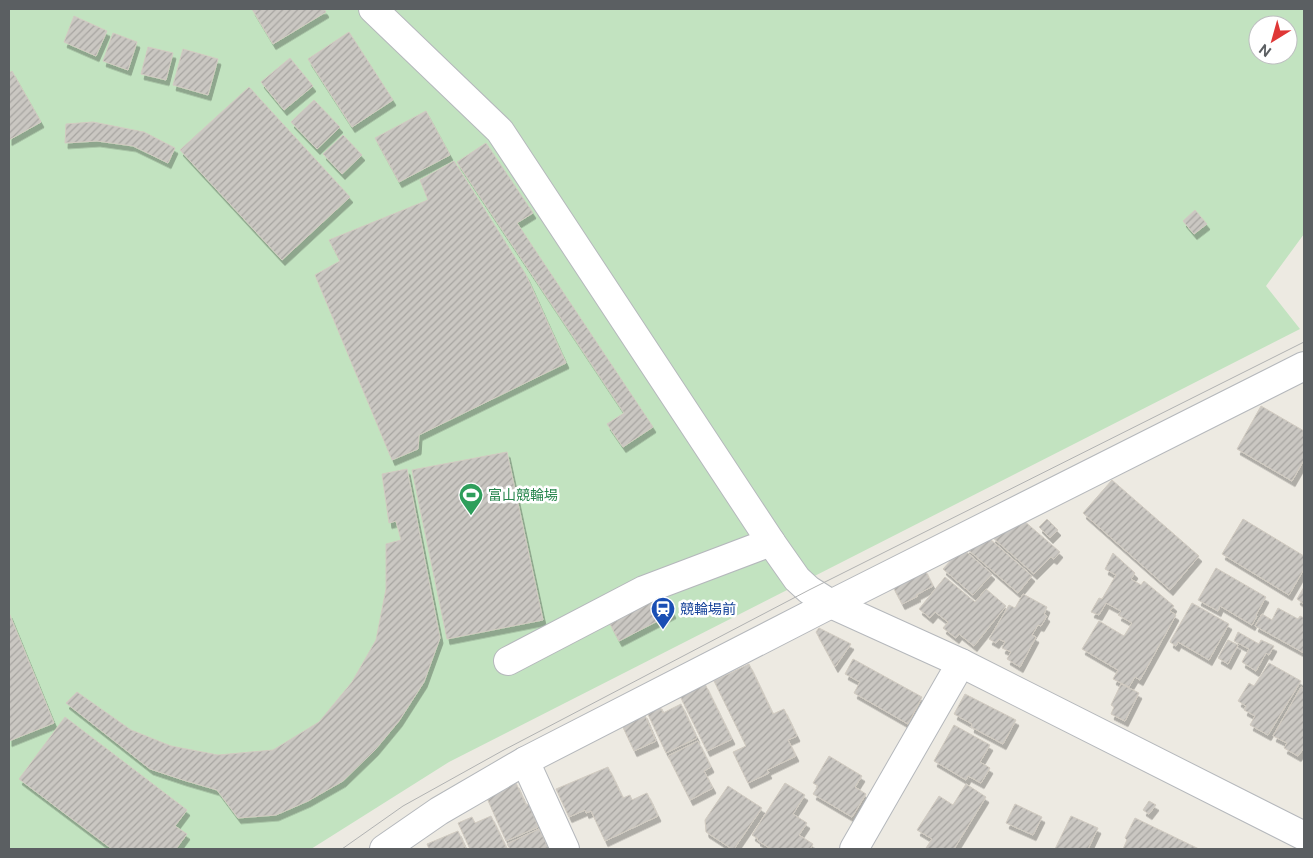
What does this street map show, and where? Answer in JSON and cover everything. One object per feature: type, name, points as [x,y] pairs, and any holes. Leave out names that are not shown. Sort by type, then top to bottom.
[{"type":"street","points":[[373,9],[500,130],[771,542],[797,579],[809,590],[831,604],[961,663],[1304,836]]},
{"type":"street","points":[[384,849],[439,811],[525,761],[831,604],[1304,366]]},
{"type":"street","points":[[508,661],[644,590],[771,542]]},
{"type":"street","points":[[864,846],[961,663]]},
{"type":"street","points":[[525,761],[565,849]]},
{"type":"green space","name":"富山競輪場","points":[[9,9],[1304,9],[1304,234],[1266,286],[1300,329],[449,762],[311,849],[9,849]]},
{"type":"building","points":[[252,9],[324,9],[326,12],[273,44]]},
{"type":"building","points":[[74,16],[107,31],[96,56],[64,42]]},
{"type":"building","points":[[349,32],[393,100],[352,127],[308,59]]},
{"type":"building","points":[[113,33],[137,42],[128,70],[103,61]]},
{"type":"building","points":[[148,47],[173,53],[166,80],[141,74]]},
{"type":"building","points":[[183,49],[218,59],[208,95],[173,85]]},
{"type":"building","points":[[290,58],[313,86],[284,110],[261,82]]},
{"type":"building","points":[[12,71],[41,122],[9,140],[9,73]]},
{"type":"building","points":[[249,87],[350,197],[282,260],[180,150]]},
{"type":"building","points":[[314,100],[340,127],[317,149],[291,122]]},
{"type":"building","points":[[426,111],[450,155],[399,182],[375,138]]},
{"type":"building","points":[[93,122],[144,132],[175,148],[168,163],[133,146],[97,141],[65,143],[66,124]]},
{"type":"building","points":[[343,135],[362,155],[342,174],[323,154]]},
{"type":"building","points":[[486,143],[533,213],[517,223],[653,427],[623,447],[607,424],[624,413],[457,162]]},
{"type":"building","points":[[454,161],[526,275],[566,363],[419,435],[418,449],[392,460],[315,275],[340,261],[329,240],[428,200],[420,180]]},
{"type":"building","points":[[1195,210],[1207,224],[1194,234],[1183,221]]},
{"type":"building","points":[[1261,406],[1304,431],[1304,460],[1292,481],[1237,449]]},
{"type":"building","points":[[507,452],[543,620],[447,639],[412,470]]},
{"type":"building","points":[[407,469],[440,638],[424,682],[399,721],[375,750],[343,781],[308,801],[276,815],[238,818],[217,790],[150,769],[66,703],[77,692],[131,730],[171,746],[218,755],[273,750],[319,722],[352,682],[376,640],[386,589],[386,544],[401,540],[396,521],[389,523],[382,474]]},
{"type":"building","points":[[1112,480],[1199,556],[1170,590],[1083,513]]},
{"type":"building","points":[[1047,519],[1058,530],[1050,538],[1039,527]]},
{"type":"building","points":[[1243,519],[1304,556],[1304,569],[1289,595],[1222,554]]},
{"type":"building","points":[[1023,520],[1060,552],[1054,559],[1051,557],[1034,574],[992,537]]},
{"type":"building","points":[[990,539],[1032,576],[1018,593],[966,548]]},
{"type":"building","points":[[962,548],[992,574],[973,595],[943,569]]},
{"type":"building","points":[[1113,553],[1135,573],[1131,579],[1141,585],[1144,581],[1174,606],[1170,611],[1176,615],[1140,680],[1135,677],[1129,687],[1113,679],[1118,670],[1082,649],[1099,621],[1124,636],[1132,623],[1118,615],[1121,611],[1106,603],[1099,615],[1091,612],[1099,598],[1102,599],[1116,575],[1105,569]]},
{"type":"building","points":[[924,568],[933,586],[902,604],[892,585]]},
{"type":"building","points":[[1216,568],[1266,597],[1252,625],[1220,606],[1218,611],[1198,600]]},
{"type":"building","points":[[945,577],[975,602],[986,589],[1006,606],[974,646],[959,634],[956,638],[943,628],[948,622],[935,612],[930,618],[919,609]]},
{"type":"building","points":[[1304,587],[1304,604],[1297,599]]},
{"type":"building","points":[[1023,594],[1047,607],[1044,614],[1047,616],[1032,635],[1036,637],[1020,667],[1007,659],[1011,652],[1002,648],[1005,642],[999,639],[996,643],[989,639],[1009,605],[1015,608]]},
{"type":"building","points":[[664,595],[673,613],[619,641],[610,624]]},
{"type":"building","points":[[1192,603],[1229,624],[1209,660],[1178,642],[1176,646],[1170,642]]},
{"type":"building","points":[[1278,608],[1298,619],[1300,616],[1304,618],[1304,653],[1255,626],[1262,614],[1272,620]]},
{"type":"building","points":[[9,613],[54,723],[9,741]]},
{"type":"building","points":[[819,628],[851,644],[835,667],[816,632]]},
{"type":"building","points":[[1238,632],[1259,644],[1261,640],[1274,646],[1269,655],[1266,653],[1256,671],[1242,662],[1249,649],[1234,641]]},
{"type":"building","points":[[1228,640],[1238,645],[1228,664],[1218,658]]},
{"type":"building","points":[[853,659],[922,697],[908,724],[854,693],[860,682],[845,674]]},
{"type":"building","points":[[1269,663],[1301,681],[1268,735],[1250,725],[1255,716],[1244,710],[1246,706],[1238,701],[1249,683],[1254,686]]},
{"type":"building","points":[[749,664],[773,714],[784,709],[797,736],[788,740],[796,756],[767,770],[769,773],[748,783],[733,752],[746,746],[714,681]]},
{"type":"building","points":[[705,684],[732,739],[707,751],[680,696]]},
{"type":"building","points":[[1121,684],[1139,693],[1125,721],[1111,714],[1114,707],[1111,705]]},
{"type":"building","points":[[1301,687],[1304,689],[1304,748],[1298,756],[1284,748],[1287,743],[1273,736]]},
{"type":"building","points":[[965,694],[1016,720],[1003,744],[971,727],[972,724],[954,714]]},
{"type":"building","points":[[659,704],[663,713],[681,704],[697,738],[666,753],[646,710]]},
{"type":"building","points":[[644,713],[656,741],[634,751],[621,723]]},
{"type":"building","points":[[65,717],[187,810],[175,826],[187,834],[176,849],[112,849],[19,779]]},
{"type":"building","points":[[954,725],[990,745],[980,762],[990,768],[981,783],[968,776],[966,780],[934,761]]},
{"type":"building","points":[[698,741],[711,767],[704,771],[713,788],[690,800],[668,756]]},
{"type":"building","points":[[829,756],[862,776],[855,787],[866,794],[852,817],[813,794],[818,786],[813,783]]},
{"type":"building","points":[[608,767],[623,798],[630,795],[632,800],[647,793],[658,816],[605,841],[591,811],[586,813],[585,810],[569,817],[556,789]]},
{"type":"building","points":[[516,783],[526,805],[529,804],[538,827],[506,841],[486,796]]},
{"type":"building","points":[[785,783],[805,795],[793,814],[807,823],[799,835],[813,844],[810,849],[771,849],[752,835]]},
{"type":"building","points":[[966,784],[986,797],[954,849],[926,848],[932,839],[917,830],[939,796],[953,805]]},
{"type":"building","points":[[728,786],[762,808],[734,849],[706,832],[705,820]]},
{"type":"building","points":[[1149,801],[1156,805],[1149,814],[1143,810]]},
{"type":"building","points":[[1015,804],[1042,817],[1033,835],[1006,823]]},
{"type":"building","points":[[491,816],[507,849],[470,849],[458,823],[472,817],[475,823]]},
{"type":"building","points":[[1071,816],[1098,828],[1088,849],[1055,849]]},
{"type":"building","points":[[1135,818],[1199,849],[1123,849],[1127,840],[1125,838]]},
{"type":"building","points":[[539,829],[549,849],[510,849],[507,844]]},
{"type":"building","points":[[458,831],[466,849],[429,849],[427,844]]},
{"type":"tram line","points":[[342,849],[403,806],[502,751],[809,590],[1304,342]]},
{"type":"place","name":"富山競輪場","points":[[471,516]]},
{"type":"place","name":"競輪場前","points":[[663,630]]}]
